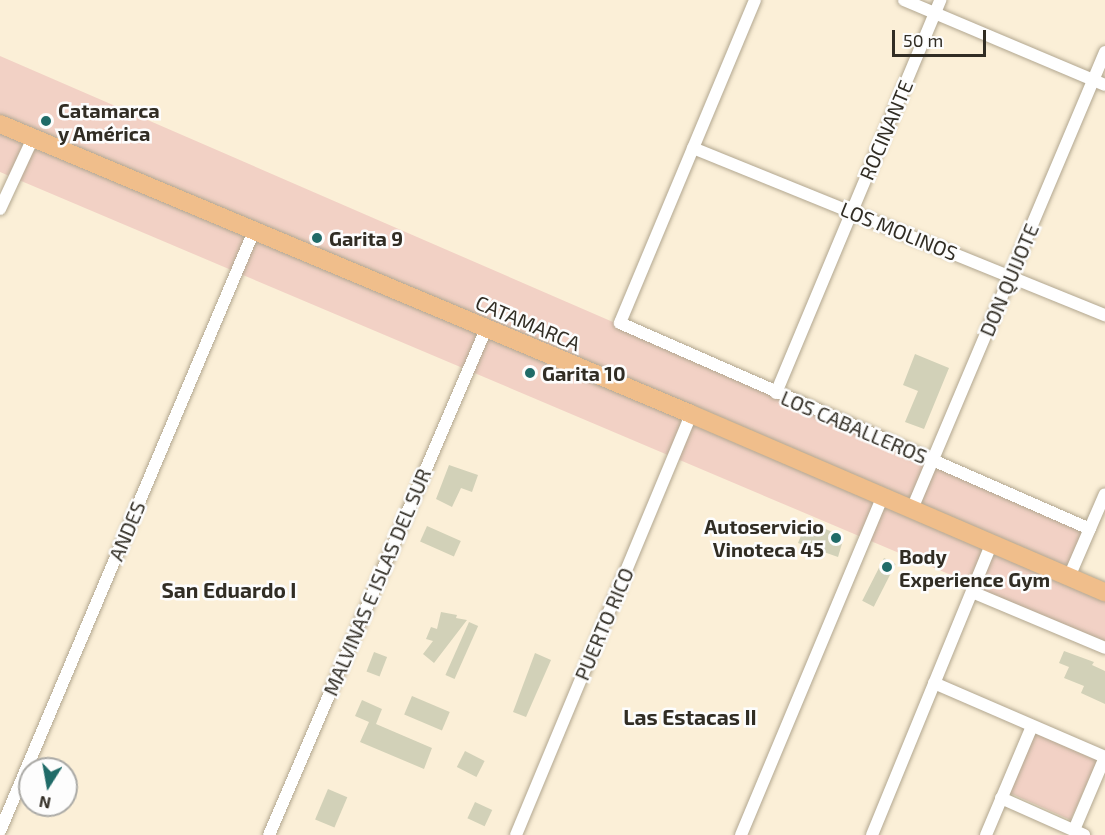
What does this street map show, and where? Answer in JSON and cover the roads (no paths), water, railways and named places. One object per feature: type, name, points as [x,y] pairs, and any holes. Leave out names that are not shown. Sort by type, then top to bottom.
[{"type":"main road","name":"CATAMARCA","points":[[0,124],[691,414],[1105,592]]},
{"type":"street","points":[[693,148],[755,0]]},
{"type":"street","points":[[904,0],[1099,82]]},
{"type":"street","name":"ROCINANTE","points":[[776,393],[940,0]]},
{"type":"street","name":"DON QUIJOTE","points":[[912,509],[1011,275],[1099,82],[1105,52]]},
{"type":"street","points":[[0,209],[33,138]]},
{"type":"street","name":"LOS MOLINOS","points":[[693,148],[1105,315]]},
{"type":"street","name":"LOS CABALLEROS","points":[[693,148],[620,323],[1090,529]]},
{"type":"street","name":"ANDES","points":[[0,831],[254,231]]},
{"type":"street","name":"MALVINAS E ISLAS DEL SUR","points":[[269,835],[486,329]]},
{"type":"street","name":"PUERTO RICO","points":[[516,835],[691,414]]},
{"type":"street","points":[[1070,577],[1105,494]]},
{"type":"street","points":[[741,835],[883,496]]},
{"type":"street","points":[[872,835],[992,543]]},
{"type":"street","points":[[972,592],[1105,648]]},
{"type":"street","points":[[934,683],[1105,757],[1079,833],[1001,798]]},
{"type":"street","points":[[986,835],[1032,726]]},
{"type":"place","name":"Catamarca y América","points":[[46,121]]},
{"type":"place","name":"Garita 9","points":[[317,238]]},
{"type":"place","name":"Garita 10","points":[[530,373]]},
{"type":"place","name":"Autoservicio Vinoteca 45","points":[[836,538]]},
{"type":"place","name":"Body Experience Gym","points":[[887,567]]},
{"type":"district","name":"San Eduardo I","points":[[229,590]]},
{"type":"district","name":"Las Estacas II","points":[[690,717]]}]
